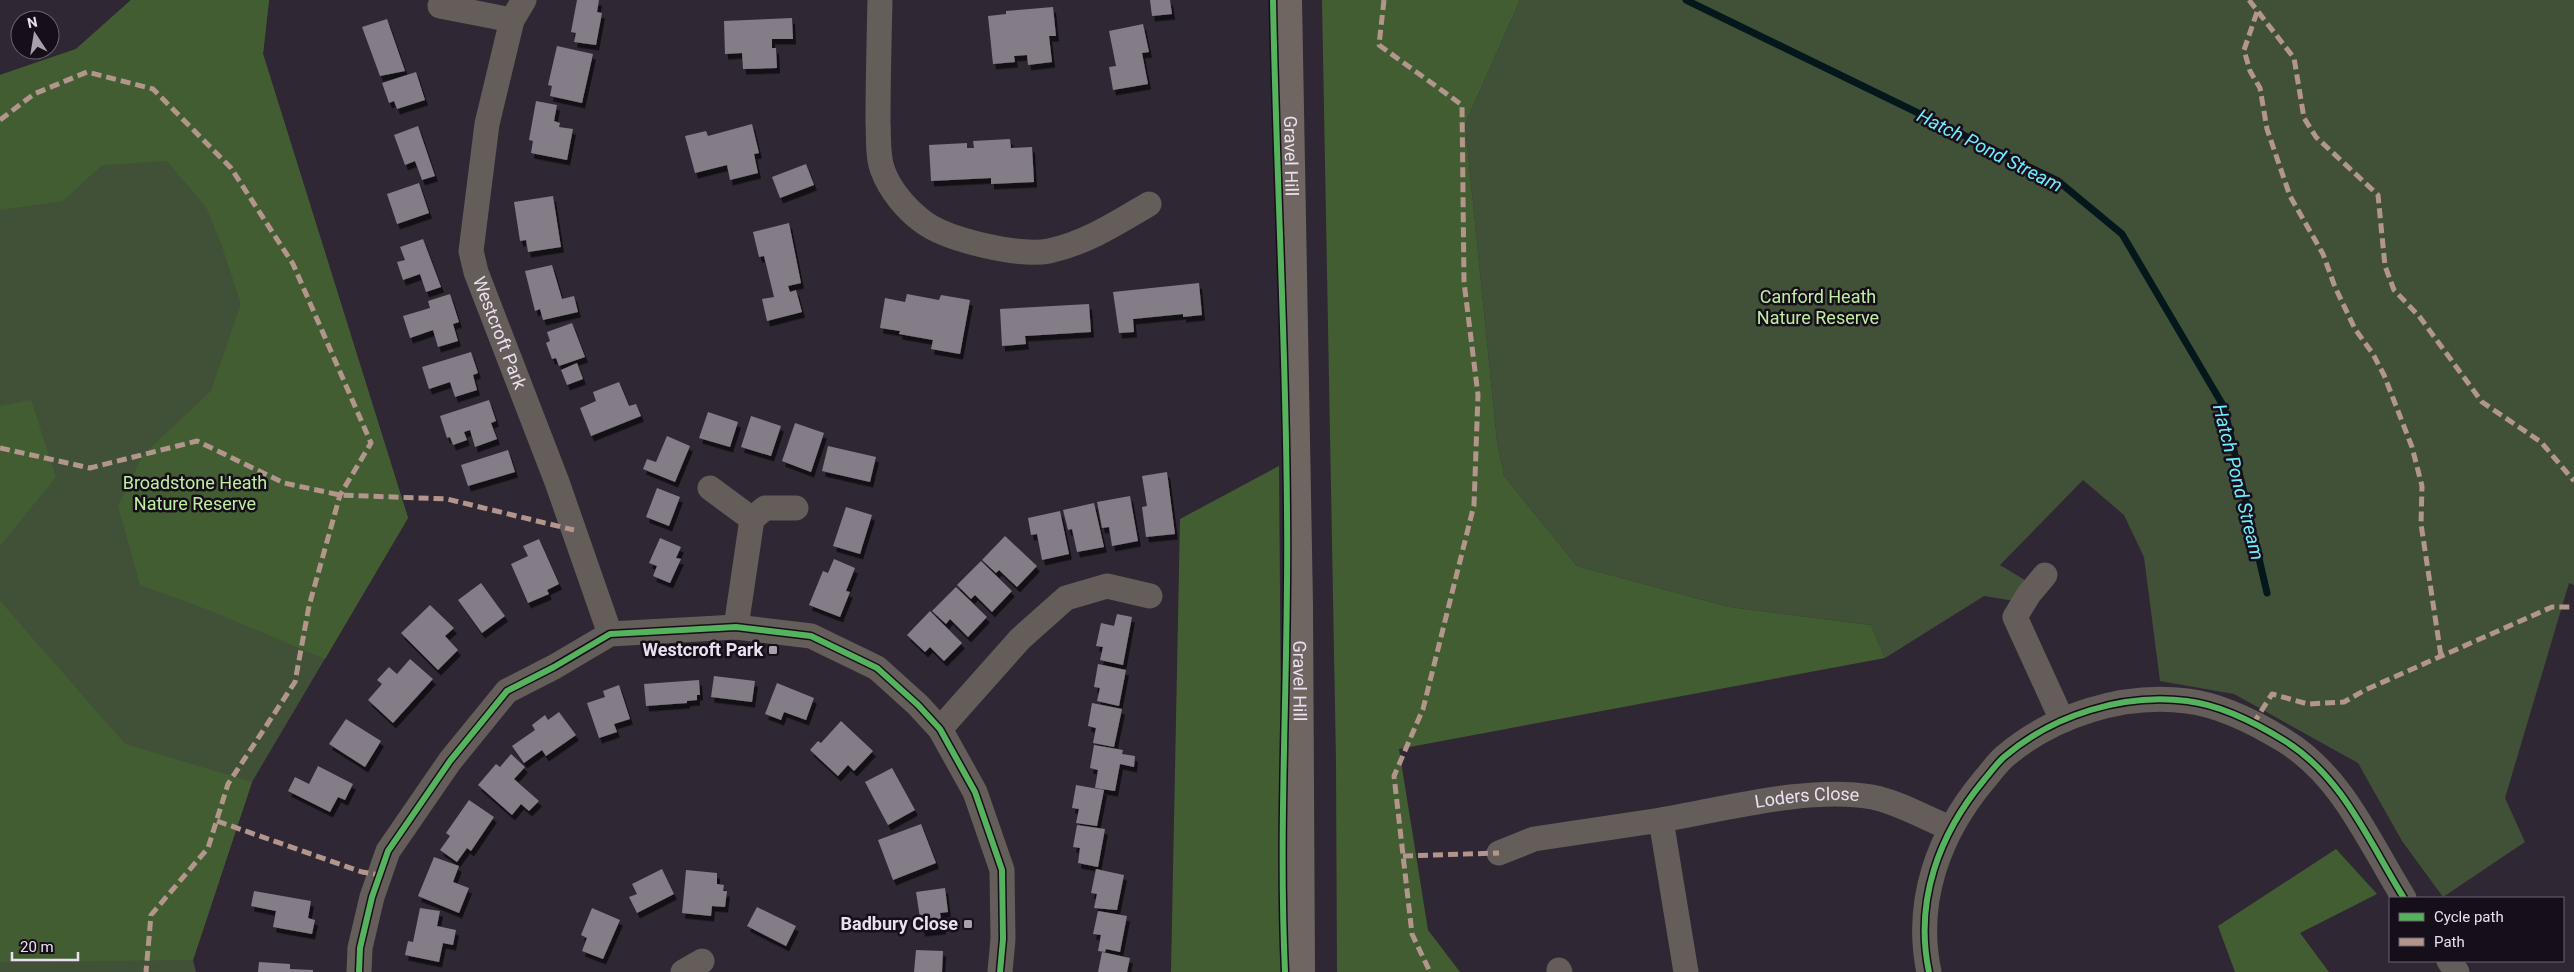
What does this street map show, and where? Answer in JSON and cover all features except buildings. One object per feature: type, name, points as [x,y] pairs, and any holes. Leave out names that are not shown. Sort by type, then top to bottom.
[{"type":"main road","name":"Gravel Hill","points":[[1288,0],[1299,605],[1300,972]]},
{"type":"street","points":[[880,0],[878,110],[882,170],[898,199],[923,222],[959,238],[1005,250],[1047,252],[1075,244],[1098,234],[1148,204]]},
{"type":"street","name":"Westcroft Park","points":[[440,6],[518,10],[487,124],[471,251],[476,272],[557,482],[610,634]]},
{"type":"street","points":[[710,488],[752,519]]},
{"type":"street","points":[[736,627],[752,519],[764,508],[796,508]]},
{"type":"street","points":[[2045,576],[2029,594],[2015,617],[2062,720]]},
{"type":"street","points":[[940,729],[1020,639],[1066,598],[1107,586],[1150,596]]},
{"type":"street","points":[[359,972],[360,948],[372,897],[388,851],[450,761],[507,691],[554,667],[610,634],[736,627],[811,636],[877,668],[918,705],[940,729],[975,792],[1002,870],[1003,938],[1000,972]]},
{"type":"street","points":[[1929,972],[1924,921],[1930,881],[1950,828],[1976,790],[2003,757],[2037,733],[2062,720],[2111,705],[2150,700],[2188,701],[2224,710],[2285,741],[2316,763],[2345,798],[2403,897]]},
{"type":"street","name":"Loders Close","points":[[1499,853],[1534,839],[1661,820],[1811,794],[1844,793],[1874,797],[1950,828]]},
{"type":"street","points":[[1661,820],[1686,972]]},
{"type":"green space","name":"Broadstone Heath Nature Reserve","points":[[131,0],[269,0],[263,54],[408,518],[252,782],[193,960],[196,972],[0,972],[0,75],[44,60],[60,60],[60,54],[76,49]]},
{"type":"green space","points":[[131,0],[269,0],[263,54],[408,518],[325,659],[209,610],[140,585],[118,506],[143,455],[211,391],[241,304],[222,246],[206,207],[167,161],[102,165],[63,201],[0,210],[0,75],[44,60],[60,60],[60,54],[76,49]]},
{"type":"green space","points":[[1322,0],[1520,0],[1465,124],[1497,441],[1504,476],[1577,566],[1729,607],[1871,625],[1885,658],[1399,749],[1428,930],[1460,972],[1337,972],[1336,760]]},
{"type":"green space","name":"Canford Heath Nature Reserve","points":[[1520,0],[2574,0],[2574,585],[2569,583],[2505,798],[2525,842],[2443,897],[2402,841],[2358,763],[2234,694],[2160,681],[2144,557],[2124,515],[2083,480],[2000,565],[2028,582],[2015,601],[1984,596],[1885,658],[1871,625],[1729,607],[1577,566],[1504,476],[1497,441],[1465,124]]},
{"type":"green space","points":[[31,400],[56,477],[0,546],[0,406]]},
{"type":"green space","points":[[1279,466],[1283,972],[1171,972],[1180,519]]},
{"type":"green space","points":[[0,601],[125,744],[252,782],[193,960],[0,962]]},
{"type":"green space","points":[[2336,849],[2377,894],[2300,933],[2329,972],[2235,972],[2218,926]]},
{"type":"waterway","name":"Hatch Pond Stream","points":[[1686,0],[2058,181],[2122,234],[2224,407],[2267,593]]},
{"type":"marked path","points":[[1384,0],[1379,45],[1462,105],[1464,282],[1478,395],[1474,505],[1423,709],[1394,776],[1412,934],[1430,972]]},
{"type":"marked path","points":[[2249,0],[2294,58],[2304,118],[2316,137],[2378,195],[2385,266],[2394,290],[2419,316],[2482,402],[2541,442],[2574,481]]},
{"type":"marked path","points":[[2257,12],[2244,50],[2250,71],[2260,88],[2267,129],[2290,196],[2323,254],[2335,287],[2355,329],[2373,354],[2384,375],[2412,447],[2422,486],[2421,524],[2441,656]]},
{"type":"marked path","points":[[0,120],[34,94],[87,72],[153,89],[231,168],[293,264],[371,443],[340,495],[309,606],[295,682],[228,784],[208,848],[151,915],[146,972]]},
{"type":"marked path","points":[[0,448],[90,468],[197,441],[284,483],[340,495],[447,499],[574,530]]},
{"type":"marked path","points":[[2253,724],[2272,694],[2308,704],[2344,702],[2365,690],[2552,607],[2574,607]]},
{"type":"marked path","points":[[217,821],[362,872],[380,875]]},
{"type":"marked path","points":[[1403,856],[1499,853]]},
{"type":"cycle path","points":[[1273,0],[1286,449],[1287,570],[1283,800],[1285,972]]},
{"type":"cycle path","points":[[359,972],[360,948],[372,897],[388,851],[450,761],[507,691],[554,667],[610,634],[736,627],[811,636],[877,668],[918,705],[940,729],[975,792],[1002,870],[1003,939],[1000,972]]},
{"type":"cycle path","points":[[1929,972],[1925,946],[1925,920],[1928,894],[1934,870],[1954,823],[1984,780],[2004,757],[2044,729],[2090,710],[2138,700],[2163,699],[2213,706],[2238,716],[2285,741],[2305,756],[2339,792],[2366,833],[2403,897]]},
{"type":"place","name":"Westcroft Park","points":[[773,650]]},
{"type":"place","name":"Badbury Close","points":[[968,924]]}]
